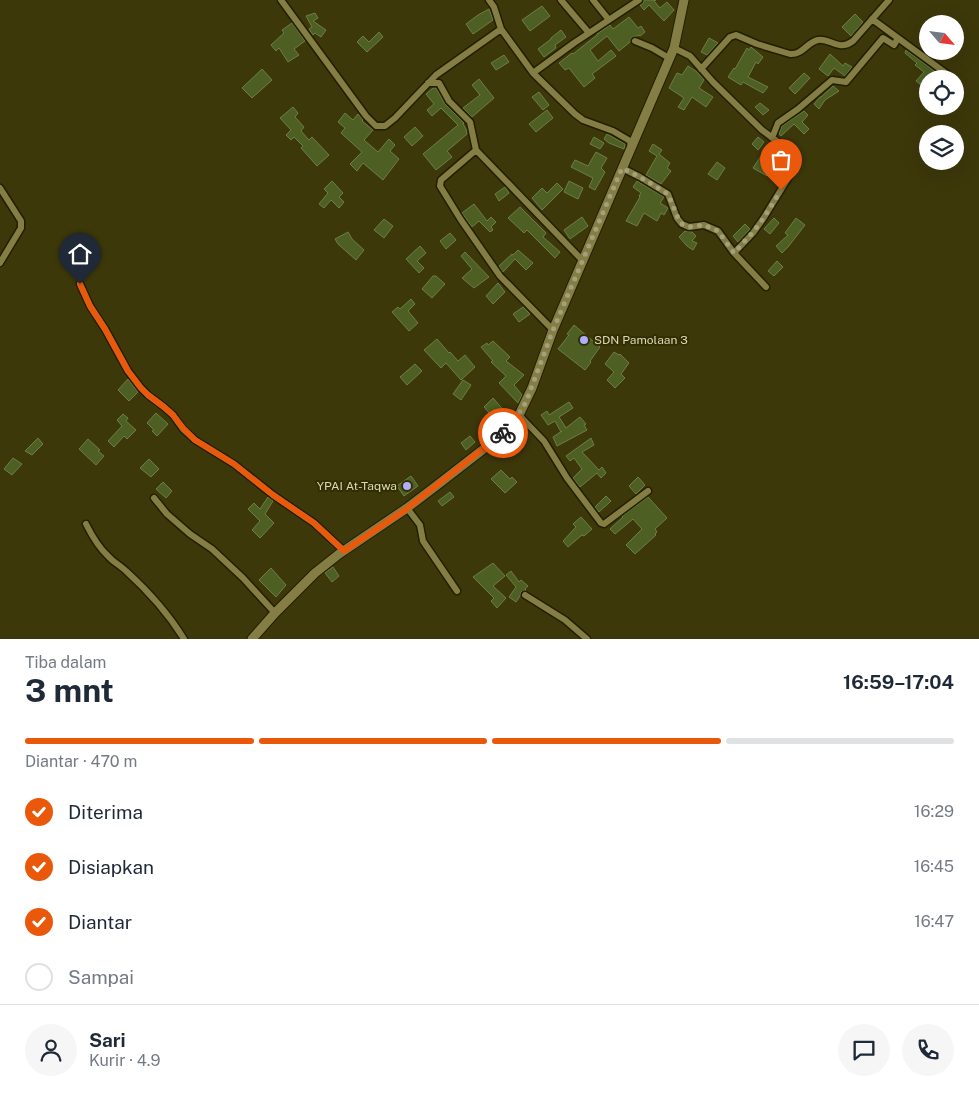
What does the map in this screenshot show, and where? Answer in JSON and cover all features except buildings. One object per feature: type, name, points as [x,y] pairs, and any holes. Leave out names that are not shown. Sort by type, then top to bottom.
[{"type":"street","points":[[281,0],[366,116],[376,126],[385,126],[436,75],[501,29]]},
{"type":"street","points":[[489,0],[494,7],[501,29],[533,73],[575,114],[583,120],[613,131],[630,142],[631,147]]},
{"type":"street","points":[[561,0],[589,33]]},
{"type":"street","points":[[593,0],[609,20]]},
{"type":"street","points":[[533,73],[638,0]]},
{"type":"street","points":[[252,639],[315,573],[407,508],[494,441],[507,430],[518,415],[532,388],[553,330],[674,48],[684,0]]},
{"type":"street","points":[[701,69],[730,36],[736,35],[757,44],[790,54],[796,54],[818,40],[848,45],[853,42],[889,0]]},
{"type":"street","points":[[872,19],[942,70]]},
{"type":"street","points":[[772,138],[778,122],[798,109],[832,80],[846,82],[883,38],[894,45],[898,38]]},
{"type":"street","points":[[635,42],[652,48],[670,58]]},
{"type":"street","points":[[674,48],[690,56],[762,130],[786,148],[793,159],[790,175],[763,219],[734,253]]},
{"type":"street","points":[[428,83],[439,84],[450,100],[470,122],[476,150],[583,261]]},
{"type":"street","points":[[476,150],[441,180],[440,186],[500,276],[553,330]]},
{"type":"street","points":[[622,168],[668,194],[682,224],[689,227],[704,225],[718,231],[734,253],[766,286]]},
{"type":"street","points":[[0,188],[21,221],[21,228],[0,263]]},
{"type":"street","points":[[80,284],[90,306],[117,348],[128,371],[141,388],[173,415],[195,440],[234,464],[273,495],[314,523],[344,551]]},
{"type":"street","points":[[518,415],[544,441],[567,478],[601,523],[604,524],[648,491]]},
{"type":"street","points":[[154,498],[167,514],[190,534],[212,549],[243,578],[275,613]]},
{"type":"street","points":[[407,508],[420,525],[423,541],[456,591]]},
{"type":"street","points":[[86,524],[96,542],[109,558],[125,569],[156,601],[184,639]]},
{"type":"street","points":[[524,595],[540,606],[554,612],[588,639]]},
{"type":"way so far","points":[[503,433],[526,402],[553,330],[622,168],[668,194],[682,224],[689,227],[704,225],[718,231],[734,253],[763,219],[781,190]]},
{"type":"place","name":"SDN Pamolaan 3","points":[[584,340]]},
{"type":"place","name":"YPAI At-Taqwa","points":[[407,486]]},
{"type":"route","points":[[80,284],[90,306],[128,371],[141,388],[173,415],[195,440],[234,464],[273,495],[290,505],[314,523],[344,551],[405,510],[503,433]]}]
